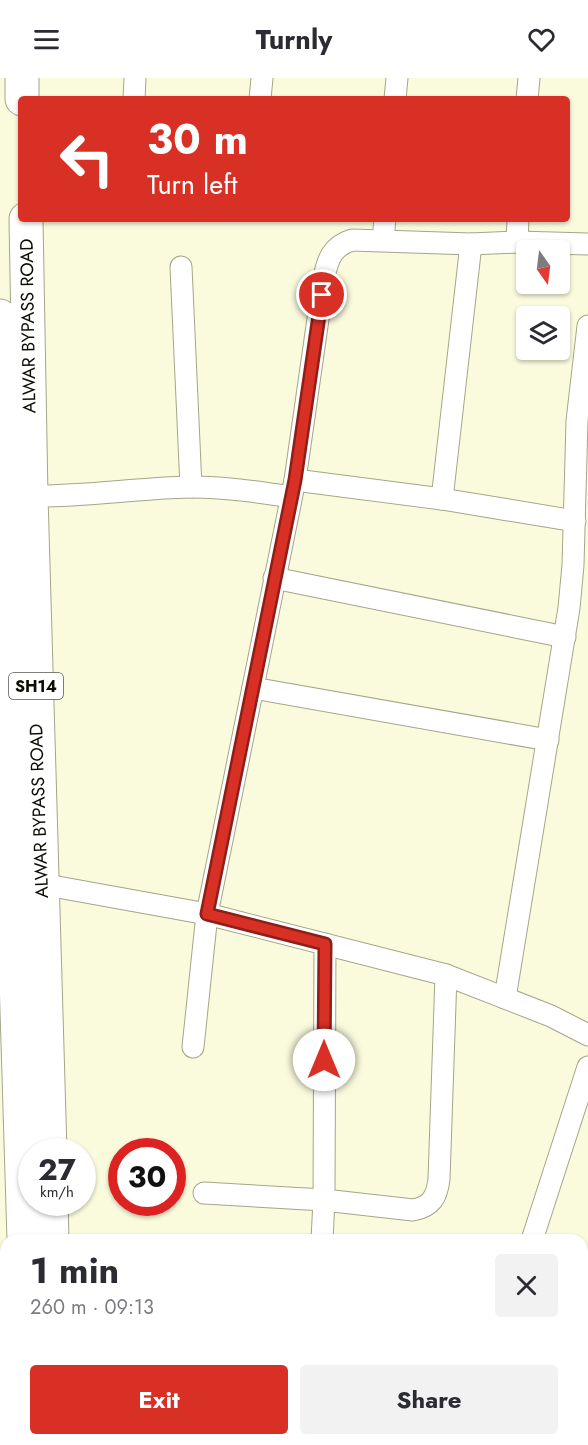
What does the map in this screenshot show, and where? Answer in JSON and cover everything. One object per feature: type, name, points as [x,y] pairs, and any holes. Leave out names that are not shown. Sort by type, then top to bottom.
[{"type":"main road","points":[[22,78],[22,96]]},
{"type":"main road","name":"ALWAR BYPASS ROAD","points":[[24,1234],[24,858],[31,496],[26,222]]},
{"type":"main road","name":"ALWAR BYPASS ROAD","points":[[0,315],[24,858],[49,1138]]},
{"type":"main road","points":[[51,1216],[52,1234]]},
{"type":"street","points":[[134,96],[135,78]]},
{"type":"street","points":[[260,96],[262,78]]},
{"type":"street","points":[[395,96],[397,78]]},
{"type":"street","points":[[527,96],[529,78]]},
{"type":"street","points":[[383,240],[385,222]]},
{"type":"street","points":[[517,240],[518,222]]},
{"type":"street","points":[[193,1047],[207,914],[293,488],[327,264],[332,252],[341,244],[352,240],[471,244],[516,242]]},
{"type":"street","points":[[570,243],[588,244]]},
{"type":"street","points":[[442,499],[471,244]]},
{"type":"street","points":[[181,267],[191,487]]},
{"type":"street","points":[[505,998],[565,637],[573,565],[577,421],[588,326]]},
{"type":"street","points":[[31,496],[65,497],[116,491],[191,487],[293,488],[442,499],[575,521]]},
{"type":"street","points":[[274,578],[565,637]]},
{"type":"street","points":[[252,688],[548,740]]},
{"type":"street","points":[[24,858],[207,914],[446,975],[550,1016],[588,1035]]},
{"type":"street","points":[[322,1234],[325,944]]},
{"type":"street","points":[[204,1192],[324,1200],[413,1210],[432,1202],[438,1191],[439,1179],[446,975]]},
{"type":"street","points":[[534,1234],[588,1067]]},
{"type":"route","points":[[322,295],[295,480],[207,914],[325,944],[324,1060]]}]
